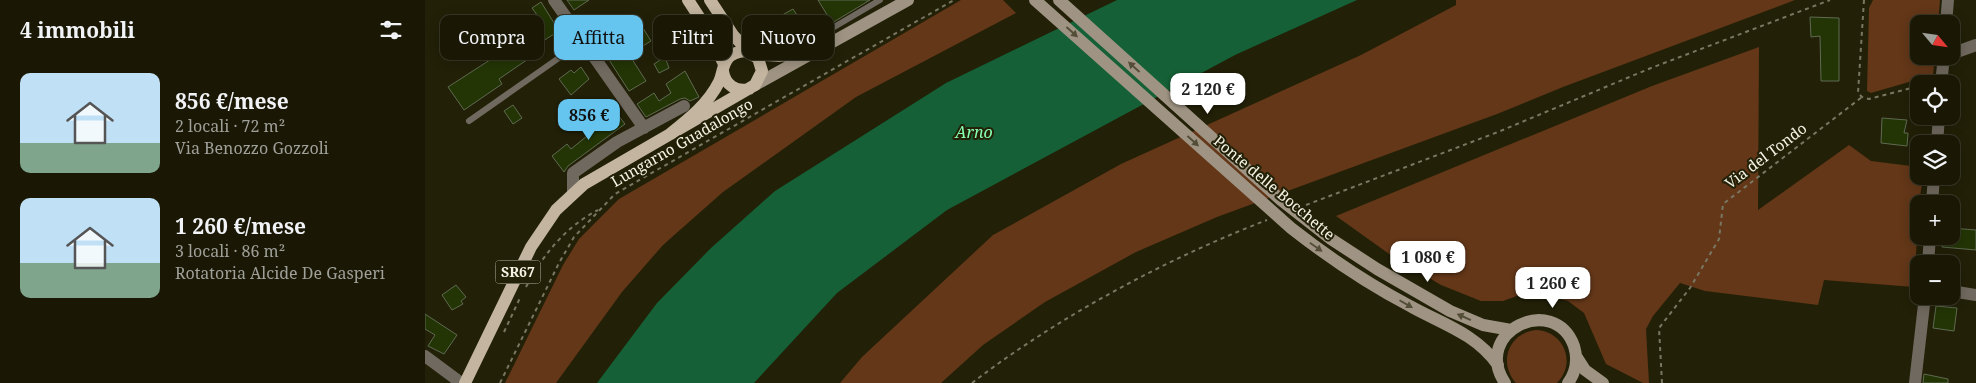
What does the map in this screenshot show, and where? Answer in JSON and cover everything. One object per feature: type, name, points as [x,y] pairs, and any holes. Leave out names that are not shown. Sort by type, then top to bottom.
[{"type":"main road","points":[[688,0],[694,6],[724,68],[725,79],[730,86],[737,90],[753,87],[761,77],[762,68],[756,60]]},
{"type":"main road","points":[[710,0],[733,35],[742,44]]},
{"type":"main road","points":[[834,42],[908,0]]},
{"type":"main road","name":"Ponte delle Bocchette","points":[[1035,0],[1279,218],[1335,260],[1409,306],[1475,340],[1488,351],[1498,365]]},
{"type":"main road","name":"Ponte delle Bocchette","points":[[1059,0],[1281,200],[1343,247],[1450,311],[1483,325],[1511,330]]},
{"type":"main road","points":[[670,134],[705,103],[717,86],[724,68],[735,53],[742,53]]},
{"type":"main road","points":[[670,134],[802,60]]},
{"type":"main road","name":"SR67","points":[[461,383],[485,341],[539,232],[556,210],[573,192],[670,134]]},
{"type":"main road","points":[[1505,383],[1498,365],[1500,346],[1511,330],[1521,323],[1533,320],[1552,323],[1567,333],[1573,344],[1576,356],[1585,370],[1603,383]]},
{"type":"main road","points":[[1568,383],[1575,368],[1576,356]]},
{"type":"street","points":[[554,0],[565,15]]},
{"type":"street","points":[[1947,15],[1948,0]]},
{"type":"street","points":[[1960,51],[1976,46]]},
{"type":"street","points":[[597,60],[645,128]]},
{"type":"street","points":[[573,192],[573,173],[617,142],[684,106]]},
{"type":"street","points":[[1960,292],[1976,295]]},
{"type":"street","points":[[1915,383],[1924,305]]},
{"type":"street","points":[[425,356],[461,383]]},
{"type":"lane","points":[[834,27],[880,0]]},
{"type":"lane","points":[[469,120],[554,60]]},
{"type":"path","name":"Lungarno Guadalongo","points":[[500,383],[559,263],[574,237],[615,194],[954,0]]},
{"type":"path","points":[[1305,206],[1498,132],[1651,68],[1830,0]]},
{"type":"path","points":[[1864,0],[1858,93],[1869,100],[1910,89]]},
{"type":"path","name":"Via del Tondo","points":[[1662,383],[1659,328],[1690,288],[1719,239],[1723,204],[1862,97]]},
{"type":"path","points":[[485,341],[502,334],[524,290],[551,247],[573,226],[601,208]]},
{"type":"path","points":[[972,383],[1035,338],[1155,271],[1188,254],[1272,218]]},
{"type":"shaded area","points":[[961,0],[1003,0],[1016,13],[856,97],[723,192],[663,245],[622,292],[556,383],[505,383],[563,265],[579,239],[619,199]]},
{"type":"shaded area","points":[[1456,0],[1795,0],[1563,87],[1497,114],[1217,217],[1136,252],[1045,302],[983,345],[941,383],[840,383],[862,357],[993,235],[1121,164],[1361,55],[1456,5]]},
{"type":"shaded area","points":[[1873,0],[1940,0],[1939,15],[1910,15],[1910,65],[1934,65],[1933,75],[1910,75],[1910,82],[1871,93],[1867,91],[1869,8]]},
{"type":"shaded area","points":[[1759,47],[1758,210],[1849,145],[1871,161],[1910,166],[1910,185],[1922,185],[1920,195],[1910,195],[1910,245],[1917,245],[1916,255],[1910,255],[1910,287],[1824,280],[1818,305],[1705,291],[1680,283],[1653,316],[1646,329],[1649,383],[1643,383],[1606,364],[1584,313],[1568,301],[1546,295],[1525,293],[1503,301],[1481,301],[1441,285],[1392,256],[1336,216],[1652,86]]},
{"type":"shaded area","points":[[1536,330],[1554,336],[1565,349],[1566,366],[1563,375],[1557,383],[1516,383],[1511,375],[1507,358],[1509,350],[1519,337],[1526,332]]},
{"type":"water","name":"Arno","points":[[1117,0],[1357,0],[1235,55],[947,210],[837,293],[754,383],[597,383],[657,303],[711,248],[775,191],[946,83]]},
{"type":"building","points":[[567,0],[589,0],[574,10]]},
{"type":"building","points":[[818,0],[870,0],[834,22],[834,15],[827,15]]},
{"type":"building","points":[[541,2],[554,23],[554,34],[544,40],[544,15],[537,15],[532,8]]},
{"type":"building","points":[[793,9],[797,15],[782,15]]},
{"type":"building","points":[[1810,17],[1839,18],[1839,81],[1821,81],[1820,36],[1811,37]]},
{"type":"building","points":[[643,28],[651,41],[643,46]]},
{"type":"building","points":[[490,60],[527,60],[499,79],[502,84],[464,110],[448,87]]},
{"type":"building","points":[[609,60],[633,60],[646,81],[629,91]]},
{"type":"building","points":[[660,60],[666,60],[669,68],[659,73],[654,64]]},
{"type":"building","points":[[581,67],[589,79],[571,95],[559,79],[571,70],[574,73]]},
{"type":"building","points":[[685,71],[699,97],[690,101],[685,98],[680,99],[646,117],[637,104],[654,93],[659,101],[671,93],[666,84]]},
{"type":"building","points":[[513,105],[522,118],[513,124],[504,111]]},
{"type":"building","points":[[614,110],[625,124],[568,166],[564,172],[552,156],[567,144],[571,149],[598,127],[596,124]]},
{"type":"building","points":[[1882,118],[1907,120],[1904,133],[1908,133],[1907,146],[1881,143]]},
{"type":"building","points":[[1960,229],[1976,230],[1976,250],[1942,247],[1942,245],[1960,245]]},
{"type":"building","points":[[456,285],[466,297],[461,301],[463,304],[452,310],[442,295]]},
{"type":"building","points":[[1936,306],[1957,308],[1954,331],[1933,328]]},
{"type":"building","points":[[425,314],[457,335],[444,354],[428,346],[435,335],[425,329]]},
{"type":"building","points":[[1924,374],[1948,379],[1948,383],[1923,383]]}]
